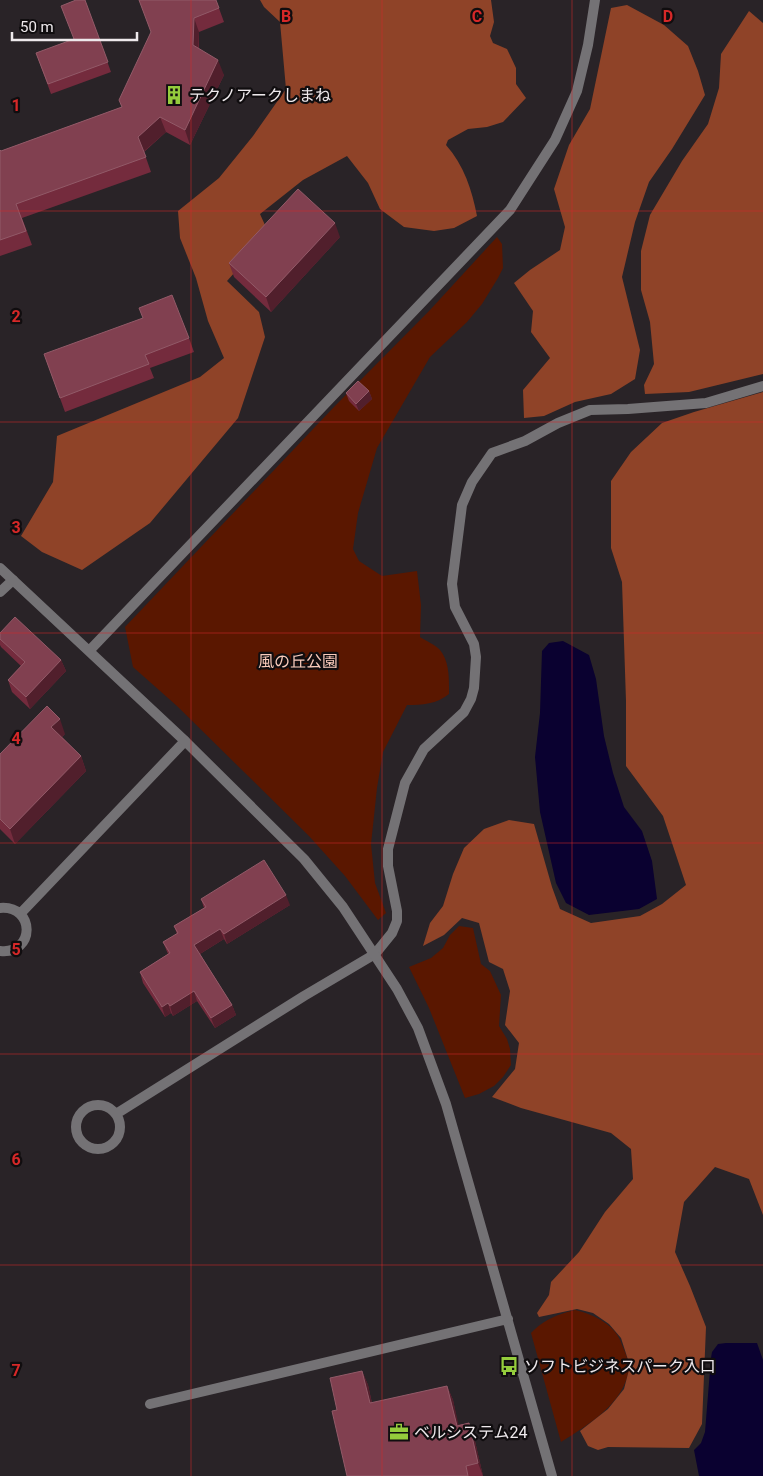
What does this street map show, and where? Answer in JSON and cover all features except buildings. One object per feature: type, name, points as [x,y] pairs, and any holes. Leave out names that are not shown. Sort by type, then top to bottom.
[{"type":"street","points":[[90,650],[510,210],[555,140],[577,91],[588,46],[595,0]]},
{"type":"street","points":[[116,1114],[374,954],[392,932],[396,921],[396,901],[388,866],[388,849],[405,783],[424,749],[464,712],[474,688],[476,657],[474,644],[455,607],[452,584],[462,505],[472,482],[492,453],[590,410],[706,403],[763,386]]},
{"type":"street","points":[[0,568],[185,740],[304,860],[343,907],[374,954],[418,1028],[446,1104],[552,1476]]},
{"type":"street","points":[[0,592],[13,580]]},
{"type":"street","points":[[20,914],[185,740]]},
{"type":"street","points":[[0,908],[7,908],[20,914],[25,920],[27,927],[24,941],[19,947],[13,950],[0,951]]},
{"type":"street","points":[[93,1105],[101,1105],[108,1107],[116,1114],[120,1124],[120,1132],[112,1143],[99,1149],[86,1145],[80,1140],[76,1127],[77,1120],[86,1108],[93,1105]]},
{"type":"street","points":[[150,1404],[508,1319]]},
{"type":"green space","name":"風の丘公園","points":[[497,237],[502,244],[503,268],[498,278],[482,304],[467,322],[430,357],[377,448],[358,513],[353,549],[359,561],[382,576],[417,571],[421,605],[420,637],[440,650],[446,660],[449,677],[449,694],[429,703],[407,705],[383,752],[371,844],[375,883],[386,913],[378,920],[345,876],[309,836],[177,706],[133,667],[125,627],[333,408],[430,310]]},
{"type":"green space","points":[[459,926],[473,928],[481,964],[490,971],[501,995],[499,1026],[507,1039],[511,1065],[494,1086],[479,1094],[465,1098],[429,1008],[409,967],[431,958],[443,948],[450,935]]},
{"type":"green space","points":[[575,1310],[597,1318],[610,1326],[619,1338],[626,1354],[629,1368],[626,1381],[620,1392],[604,1412],[561,1442],[531,1333],[551,1318]]},
{"type":"shaded area","points":[[260,0],[491,0],[494,22],[490,36],[493,43],[507,49],[516,68],[516,84],[526,98],[503,122],[487,127],[468,129],[448,140],[446,145],[458,161],[466,178],[477,216],[454,228],[434,231],[404,227],[380,209],[368,183],[347,156],[303,180],[260,214],[269,234],[227,281],[259,312],[265,337],[238,418],[150,523],[82,570],[42,552],[21,536],[53,482],[57,436],[200,377],[224,358],[208,321],[196,278],[180,238],[178,211],[219,178],[253,136],[286,89],[280,22],[264,7]]},
{"type":"shaded area","points":[[627,5],[664,25],[688,46],[705,95],[649,182],[635,222],[622,277],[640,350],[635,379],[611,394],[575,402],[544,416],[524,418],[523,390],[550,358],[531,332],[533,311],[514,283],[560,250],[565,227],[554,189],[569,145],[590,109],[611,8]]},
{"type":"shaded area","points":[[749,11],[763,23],[763,374],[689,392],[645,394],[644,385],[654,364],[650,322],[641,290],[641,251],[650,215],[682,161],[708,124],[719,88],[721,54]]},
{"type":"shaded area","points":[[763,392],[763,1215],[749,1179],[715,1167],[684,1202],[675,1252],[706,1327],[702,1424],[689,1448],[608,1447],[598,1450],[588,1446],[580,1431],[608,1409],[624,1389],[630,1366],[621,1338],[609,1324],[593,1313],[577,1309],[539,1317],[537,1313],[549,1295],[551,1282],[579,1252],[605,1212],[633,1179],[631,1149],[611,1133],[521,1108],[492,1097],[515,1069],[519,1043],[505,1025],[510,991],[503,969],[489,962],[479,923],[462,918],[444,935],[423,946],[430,923],[443,906],[464,848],[484,829],[509,820],[534,824],[560,909],[591,923],[640,916],[662,904],[686,885],[663,816],[626,766],[622,582],[611,548],[611,481],[631,452],[662,423]]},
{"type":"shaded area","points":[[563,641],[589,655],[596,679],[604,736],[613,773],[624,807],[642,831],[652,861],[657,899],[639,909],[589,915],[566,903],[556,883],[540,812],[535,757],[540,713],[542,651],[549,643]]},
{"type":"shaded area","points":[[757,1343],[763,1360],[763,1476],[699,1476],[694,1450],[701,1443],[705,1432],[712,1352],[718,1344]]},
{"type":"place","name":"テクノアークしまね","points":[[174,95]]},
{"type":"place","name":"ソフトビジネスパーク入口","points":[[509,1366]]},
{"type":"place","name":"ベルシステム24","points":[[399,1432]]}]
